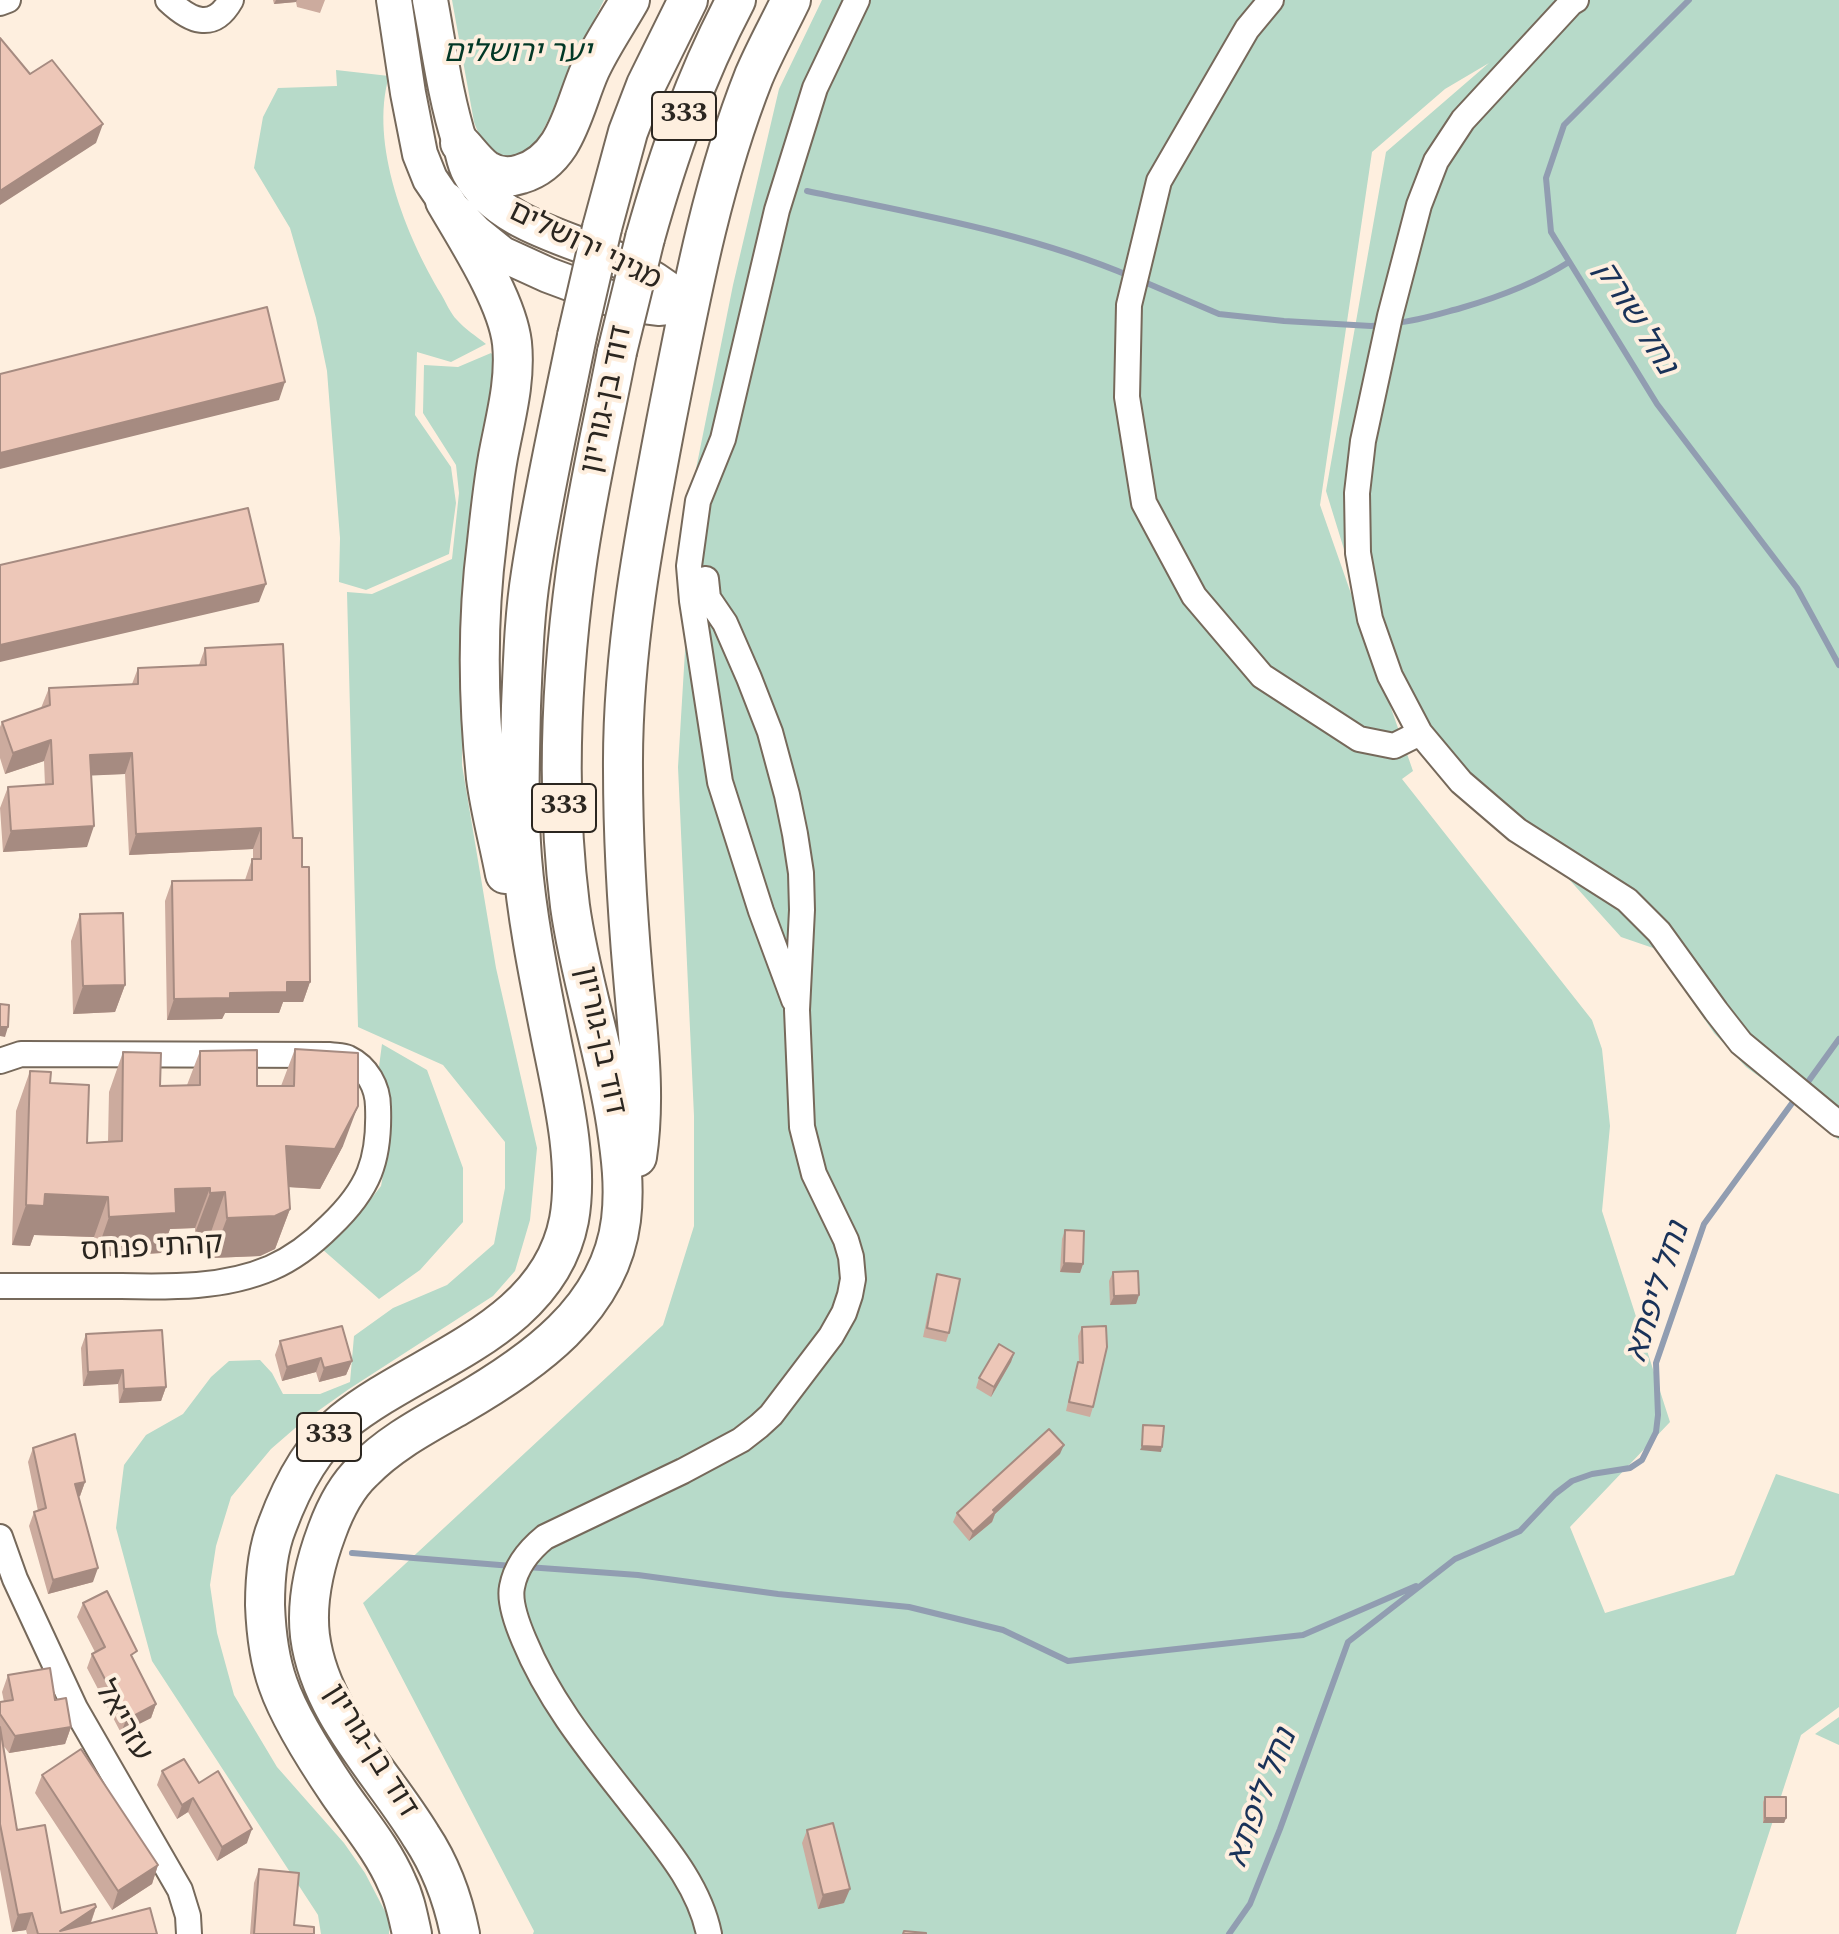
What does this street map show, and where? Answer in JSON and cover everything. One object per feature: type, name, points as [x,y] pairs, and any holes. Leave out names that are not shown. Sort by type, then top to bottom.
[{"type":"main road","points":[[460,143],[485,169],[504,177],[517,176],[544,164],[564,136],[591,69],[630,0]]},
{"type":"main road","name":"דוד בן-גוריון","points":[[412,1934],[396,1878],[305,1739],[278,1685],[266,1636],[265,1581],[273,1537],[289,1494],[312,1457],[339,1425],[518,1309],[538,1287],[556,1257],[569,1221],[571,1180],[567,1115],[544,1006],[522,858],[519,760],[530,578],[577,336],[628,132],[652,73],[688,0]]},
{"type":"main road","name":"דוד בן-גוריון","points":[[460,1934],[455,1907],[443,1876],[422,1836],[335,1708],[310,1636],[310,1603],[326,1533],[341,1499],[361,1472],[388,1449],[535,1357],[571,1323],[595,1292],[611,1261],[621,1224],[624,1186],[612,1095],[570,908],[562,770],[568,632],[576,565],[617,352],[645,238],[689,101],[736,0]]},
{"type":"main road","points":[[611,1261],[633,1183],[641,1108],[623,816],[624,714],[630,628],[654,483],[707,224],[755,75],[791,0]]},
{"type":"main road","points":[[445,201],[496,294],[512,341],[513,379],[486,545],[479,691],[487,781],[507,884],[544,1006]]},
{"type":"street","points":[[0,3],[8,0]]},
{"type":"street","points":[[168,0],[182,13],[203,22],[218,17],[231,0]]},
{"type":"street","name":"מגיני ירושלים","points":[[394,0],[420,154],[430,179],[445,201],[502,254],[548,275],[626,304],[658,308],[689,305]]},
{"type":"street","name":"מגיני ירושלים","points":[[430,0],[452,117],[468,170],[481,189],[498,205],[533,227],[621,261],[657,280],[689,305]]},
{"type":"street","points":[[797,1010],[761,911],[720,782],[689,566],[698,501],[723,439],[777,210],[815,88],[857,0]]},
{"type":"street","points":[[1271,0],[1247,29],[1159,181],[1129,305],[1127,397],[1144,503],[1194,596],[1262,676],[1359,739],[1394,746],[1420,733]]},
{"type":"street","points":[[1576,0],[1463,120],[1436,161],[1419,205],[1390,316],[1363,441],[1357,493],[1358,553],[1370,619],[1390,676],[1420,733],[1461,782],[1517,830],[1627,900],[1659,932],[1741,1043],[1839,1124]]},
{"type":"street","points":[[706,579],[708,598],[725,623],[766,721],[787,795],[801,873],[797,1010],[799,1086],[805,1143],[814,1174],[846,1240],[853,1279],[850,1295],[831,1336],[771,1415],[759,1426],[741,1440],[683,1471],[545,1537],[520,1564],[511,1589],[516,1621],[545,1682],[583,1741],[682,1872],[697,1898],[709,1934]]},
{"type":"street","name":"קהתי פנחס","points":[[0,1061],[21,1054],[348,1057],[373,1081],[378,1097],[379,1135],[373,1167],[357,1197],[312,1244],[271,1267],[240,1278],[188,1287],[0,1286]]},
{"type":"street","name":"עזריאל","points":[[0,1537],[15,1579],[75,1708],[180,1890],[188,1916],[189,1934]]},
{"type":"green space","name":"יער ירושלים","points":[[452,0],[604,0],[543,130],[525,152],[513,157],[500,155],[487,146],[478,132]]},
{"type":"green space","points":[[822,0],[1839,0],[1839,1140],[1746,1067],[1714,1033],[1656,949],[1621,937],[1503,806],[1405,726],[1368,627],[1326,491],[1386,152],[1489,63],[1445,89],[1372,152],[1320,505],[1413,771],[1402,779],[1592,1020],[1602,1049],[1610,1126],[1602,1211],[1670,1422],[1570,1527],[1605,1613],[1734,1575],[1776,1474],[1839,1494],[1839,1707],[1801,1735],[1736,1934],[533,1934],[363,1603],[663,1325],[694,1226],[694,1116],[678,767],[696,469],[733,285],[779,89]]},
{"type":"green space","points":[[336,70],[389,76],[384,103],[387,160],[404,217],[415,245],[452,314],[486,344],[451,362],[417,352],[415,415],[451,467],[456,503],[449,554],[366,590],[339,582],[340,538],[327,371],[316,318],[290,228],[254,168],[263,117],[278,88],[337,86]]},
{"type":"green space","points":[[491,353],[496,359],[464,591],[462,765],[496,968],[537,1148],[530,1220],[515,1271],[493,1296],[349,1389],[271,1449],[231,1497],[216,1546],[210,1585],[217,1633],[234,1695],[277,1767],[344,1843],[365,1873],[389,1919],[389,1934],[321,1934],[318,1915],[152,1661],[116,1528],[124,1465],[146,1435],[183,1414],[211,1377],[229,1361],[260,1360],[272,1373],[283,1394],[320,1394],[350,1382],[354,1336],[393,1308],[447,1285],[494,1244],[505,1188],[505,1142],[443,1065],[358,1027],[347,592],[372,594],[452,559],[459,493],[456,465],[423,413],[424,365],[458,367]]},
{"type":"green space","points":[[382,1044],[427,1070],[463,1168],[463,1222],[420,1270],[379,1299],[322,1249],[356,1218],[381,1186],[387,1154],[389,1104],[378,1074]]},
{"type":"green space","points":[[1839,1717],[1839,1745],[1815,1734]]},
{"type":"building","points":[[0,38],[30,74],[52,60],[103,124],[0,191]]},
{"type":"building","points":[[267,307],[285,382],[0,453],[0,374]]},
{"type":"building","points":[[248,508],[266,584],[0,645],[0,565]]},
{"type":"building","points":[[283,644],[293,838],[302,838],[302,867],[309,867],[310,982],[287,982],[287,992],[230,993],[230,998],[174,999],[172,881],[252,880],[252,859],[261,859],[261,828],[136,834],[132,753],[90,755],[94,826],[11,831],[8,787],[53,784],[51,740],[13,753],[2,722],[50,705],[49,688],[138,684],[138,668],[206,665],[205,648]]},
{"type":"building","points":[[123,913],[125,985],[83,986],[80,914]]},
{"type":"building","points":[[0,1004],[9,1005],[8,1027],[0,1027]]},
{"type":"building","points":[[295,1049],[358,1053],[358,1106],[335,1149],[286,1146],[290,1209],[275,1216],[227,1218],[225,1192],[210,1193],[210,1188],[175,1189],[176,1213],[109,1217],[108,1197],[45,1194],[44,1206],[26,1205],[30,1071],[51,1072],[50,1083],[89,1085],[87,1143],[122,1141],[123,1052],[161,1053],[160,1086],[200,1085],[200,1051],[257,1050],[257,1086],[294,1086]]},
{"type":"building","points":[[1065,1230],[1084,1231],[1083,1264],[1064,1263]]},
{"type":"building","points":[[1138,1271],[1139,1295],[1114,1296],[1113,1272]]},
{"type":"building","points":[[937,1274],[960,1279],[949,1333],[927,1328]]},
{"type":"building","points":[[342,1326],[352,1361],[324,1368],[321,1358],[287,1367],[280,1341]]},
{"type":"building","points":[[1106,1326],[1107,1347],[1093,1407],[1069,1402],[1078,1362],[1083,1363],[1082,1327]]},
{"type":"building","points":[[162,1330],[166,1387],[124,1389],[123,1370],[88,1372],[86,1334]]},
{"type":"building","points":[[999,1344],[1014,1353],[994,1387],[979,1378]]},
{"type":"building","points":[[1143,1425],[1164,1426],[1162,1447],[1142,1446]]},
{"type":"building","points":[[1049,1429],[1064,1445],[973,1532],[957,1513]]},
{"type":"building","points":[[75,1434],[85,1482],[75,1484],[98,1568],[53,1580],[34,1512],[46,1508],[33,1448]]},
{"type":"building","points":[[107,1591],[137,1651],[131,1655],[156,1704],[126,1720],[92,1654],[105,1647],[83,1603]]},
{"type":"building","points":[[50,1668],[55,1700],[66,1698],[71,1727],[15,1736],[0,1714],[0,1702],[13,1700],[8,1675]]},
{"type":"building","points":[[0,1727],[17,1830],[45,1825],[61,1913],[95,1904],[96,1907],[60,1931],[150,1908],[157,1934],[38,1934],[32,1913],[18,1915],[0,1824]]},
{"type":"building","points":[[81,1749],[158,1865],[118,1891],[42,1775]]},
{"type":"building","points":[[184,1759],[199,1783],[218,1771],[252,1829],[222,1847],[193,1798],[182,1805],[162,1771]]},
{"type":"building","points":[[1765,1797],[1786,1797],[1786,1818],[1765,1818]]},
{"type":"building","points":[[833,1823],[850,1889],[823,1895],[807,1830]]},
{"type":"building","points":[[259,1869],[299,1873],[294,1925],[314,1927],[314,1934],[254,1934]]},
{"type":"building","points":[[904,1931],[926,1933],[926,1934],[903,1934]]},
{"type":"waterway","name":"נחל שורק","points":[[1689,0],[1564,125],[1546,178],[1551,232],[1657,404],[1797,588],[1839,665]]},
{"type":"waterway","points":[[807,191],[1013,237],[1132,277]]},
{"type":"waterway","points":[[1395,323],[1489,299],[1530,283],[1569,262]]},
{"type":"waterway","points":[[1142,281],[1219,314],[1284,321],[1384,325]]},
{"type":"waterway","name":"נחל ליפתא","points":[[1805,1086],[1839,1039]]},
{"type":"waterway","name":"נחל ליפתא","points":[[1229,1934],[1250,1904],[1348,1642],[1455,1559],[1520,1531],[1555,1494],[1572,1481],[1592,1474],[1630,1468],[1642,1460],[1656,1432],[1656,1363],[1704,1224],[1798,1095]]},
{"type":"waterway","points":[[352,1553],[512,1566]]},
{"type":"waterway","points":[[527,1567],[638,1575],[778,1594],[909,1607],[1003,1630],[1068,1661],[1303,1635],[1416,1586]]}]
